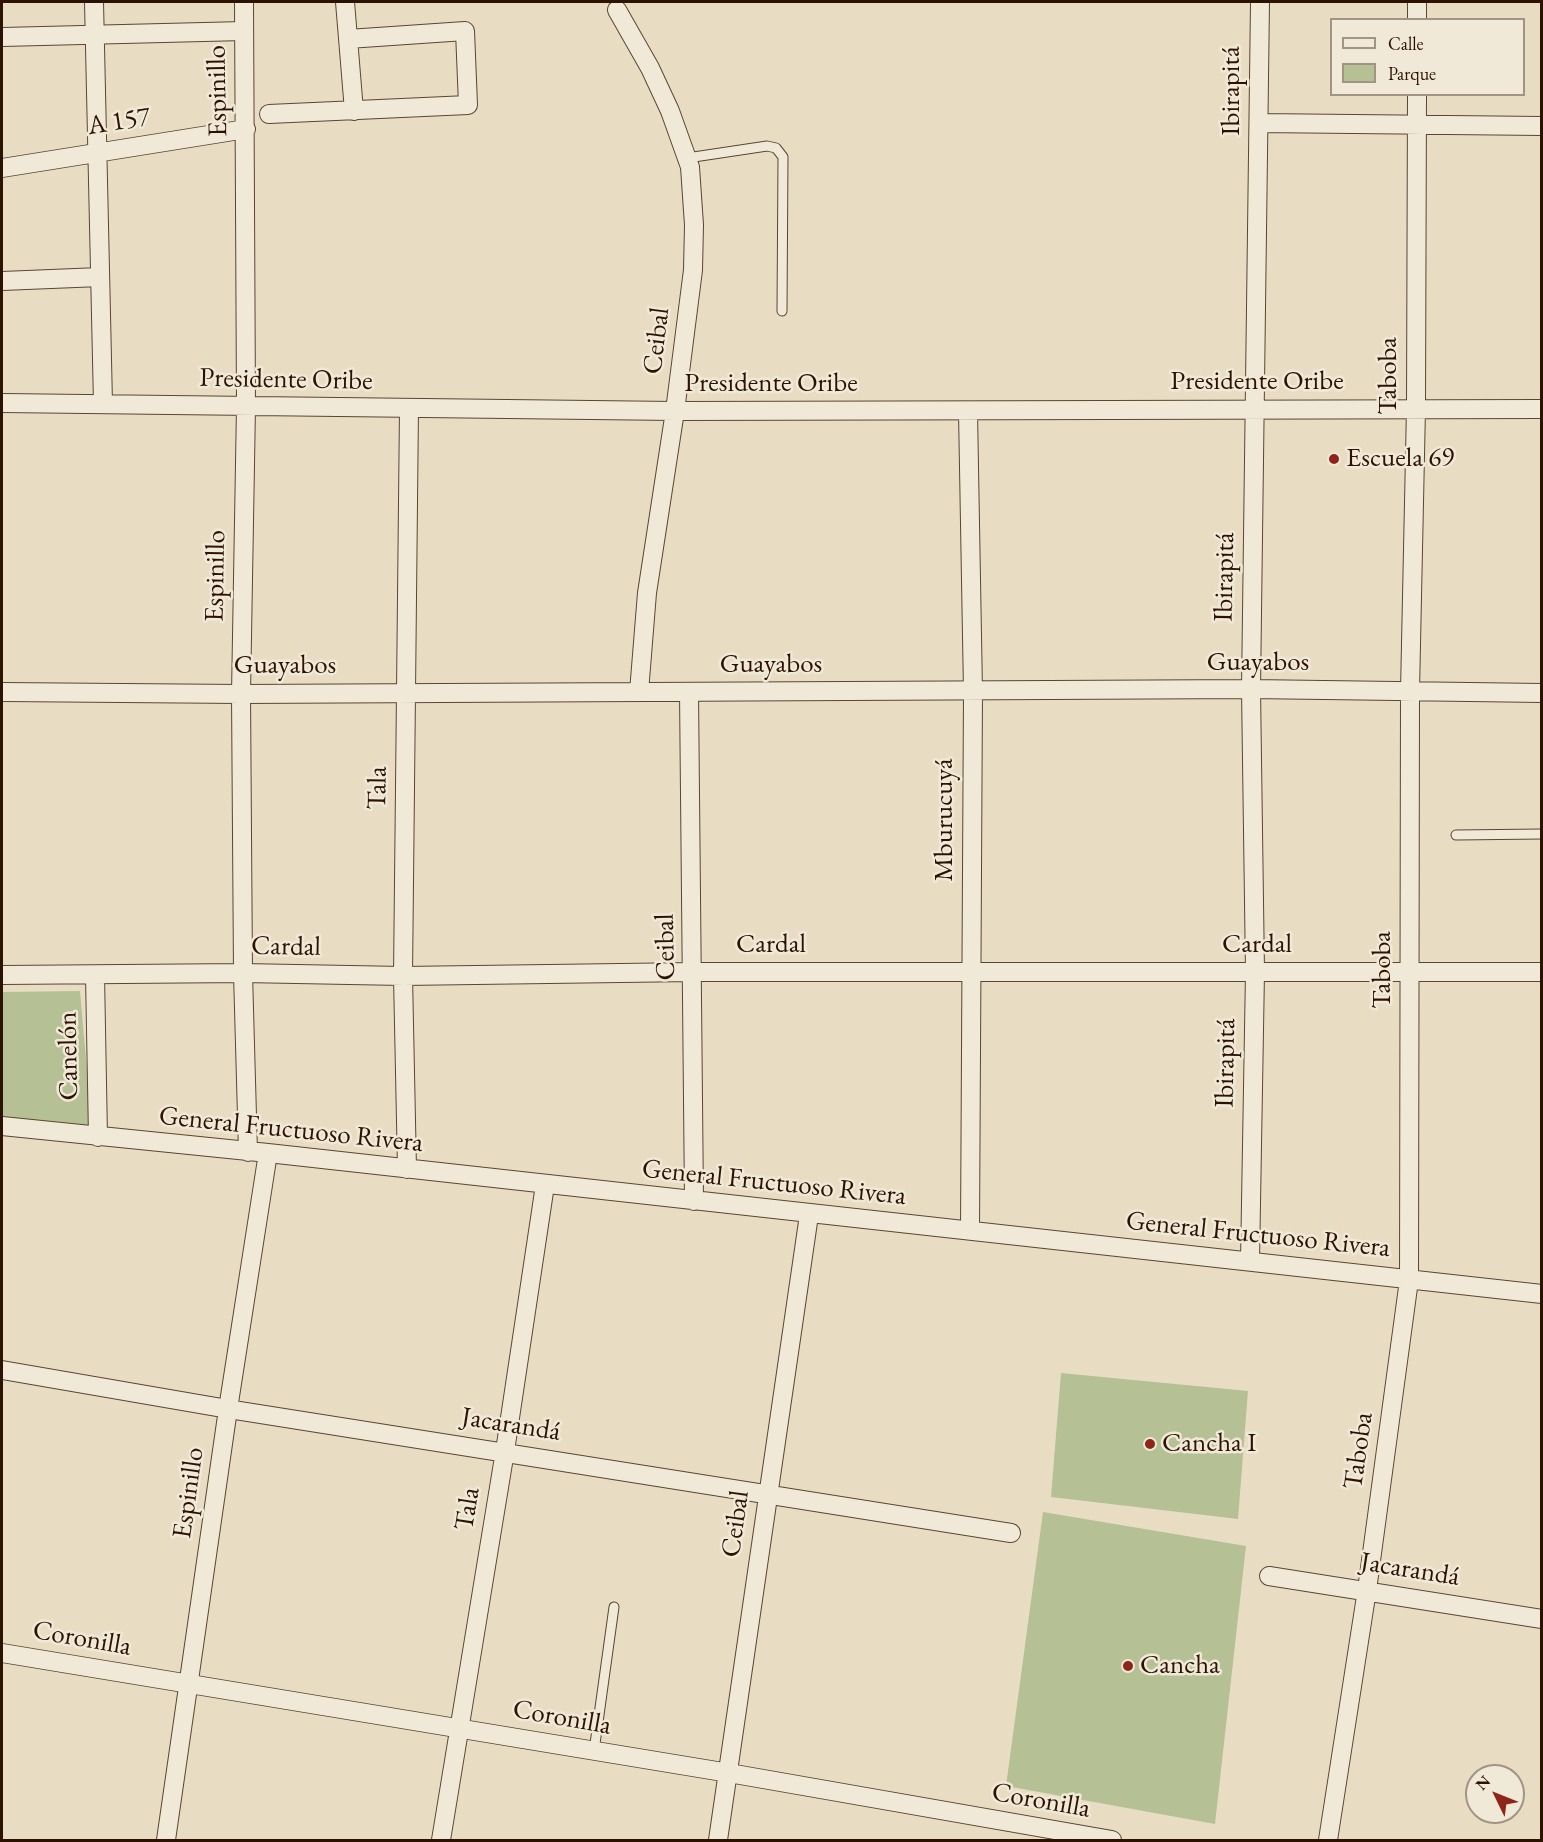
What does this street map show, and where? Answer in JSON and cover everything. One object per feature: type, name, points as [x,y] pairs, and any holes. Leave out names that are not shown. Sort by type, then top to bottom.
[{"type":"street","points":[[94,2],[103,404]]},
{"type":"street","name":"Espinillo","points":[[244,2],[246,406],[241,693],[243,973],[248,1152]]},
{"type":"street","points":[[345,2],[354,111]]},
{"type":"street","name":"Ibirapitá","points":[[1250,1262],[1255,972],[1251,689],[1260,2]]},
{"type":"street","points":[[1417,2],[1417,18]]},
{"type":"street","name":"Ceibal","points":[[617,10],[650,68],[670,111],[687,158],[690,167],[694,225],[693,270],[675,411],[647,593],[639,692]]},
{"type":"street","points":[[2,38],[244,31]]},
{"type":"street","points":[[269,114],[468,105],[465,31],[348,39]]},
{"type":"street","name":"Taboba","points":[[1328,1840],[1367,1590],[1409,1280],[1410,692],[1416,408],[1417,96]]},
{"type":"street","points":[[1259,123],[1542,126]]},
{"type":"street","name":"A 157","points":[[2,168],[246,129]]},
{"type":"street","points":[[2,281],[100,277]]},
{"type":"street","name":"Presidente Oribe","points":[[2,403],[675,411],[1542,409]]},
{"type":"street","name":"Tala","points":[[407,1169],[403,976],[409,408]]},
{"type":"street","name":"Mburucuyá","points":[[968,411],[973,692],[970,1230]]},
{"type":"street","name":"Guayabos","points":[[2,692],[973,692],[1251,689],[1542,693]]},
{"type":"street","name":"Ceibal","points":[[689,692],[694,1201]]},
{"type":"street","name":"Cardal","points":[[2,975],[1542,972]]},
{"type":"street","name":"Canelón","points":[[95,975],[98,1137]]},
{"type":"street","name":"General Fructuoso Rivera","points":[[2,1126],[268,1153],[809,1215],[970,1230],[1542,1294]]},
{"type":"street","name":"Espinillo","points":[[166,1840],[228,1409],[268,1153]]},
{"type":"street","name":"Tala","points":[[441,1840],[505,1451],[545,1185]]},
{"type":"street","name":"Ceibal","points":[[718,1840],[809,1215]]},
{"type":"street","name":"Jacarandá","points":[[2,1370],[228,1409],[505,1451],[1011,1533]]},
{"type":"street","name":"Jacarandá","points":[[1269,1576],[1542,1619]]},
{"type":"street","name":"Coronilla","points":[[2,1653],[729,1773],[1112,1840]]},
{"type":"lane","points":[[687,158],[767,146],[776,148],[783,157],[782,311]]},
{"type":"lane","points":[[1456,835],[1542,834]]},
{"type":"lane","points":[[594,1751],[614,1607]]},
{"type":"green space","points":[[80,991],[92,1128],[2,1117],[2,992]]},
{"type":"green space","name":"Cancha I","points":[[1061,1373],[1248,1391],[1238,1519],[1051,1497]]},
{"type":"green space","name":"Cancha","points":[[1043,1512],[1246,1546],[1215,1824],[1006,1786]]},
{"type":"place","name":"Escuela 69","points":[[1334,459]]},
{"type":"place","name":"Cancha I","points":[[1150,1444]]},
{"type":"place","name":"Cancha","points":[[1128,1666]]}]
